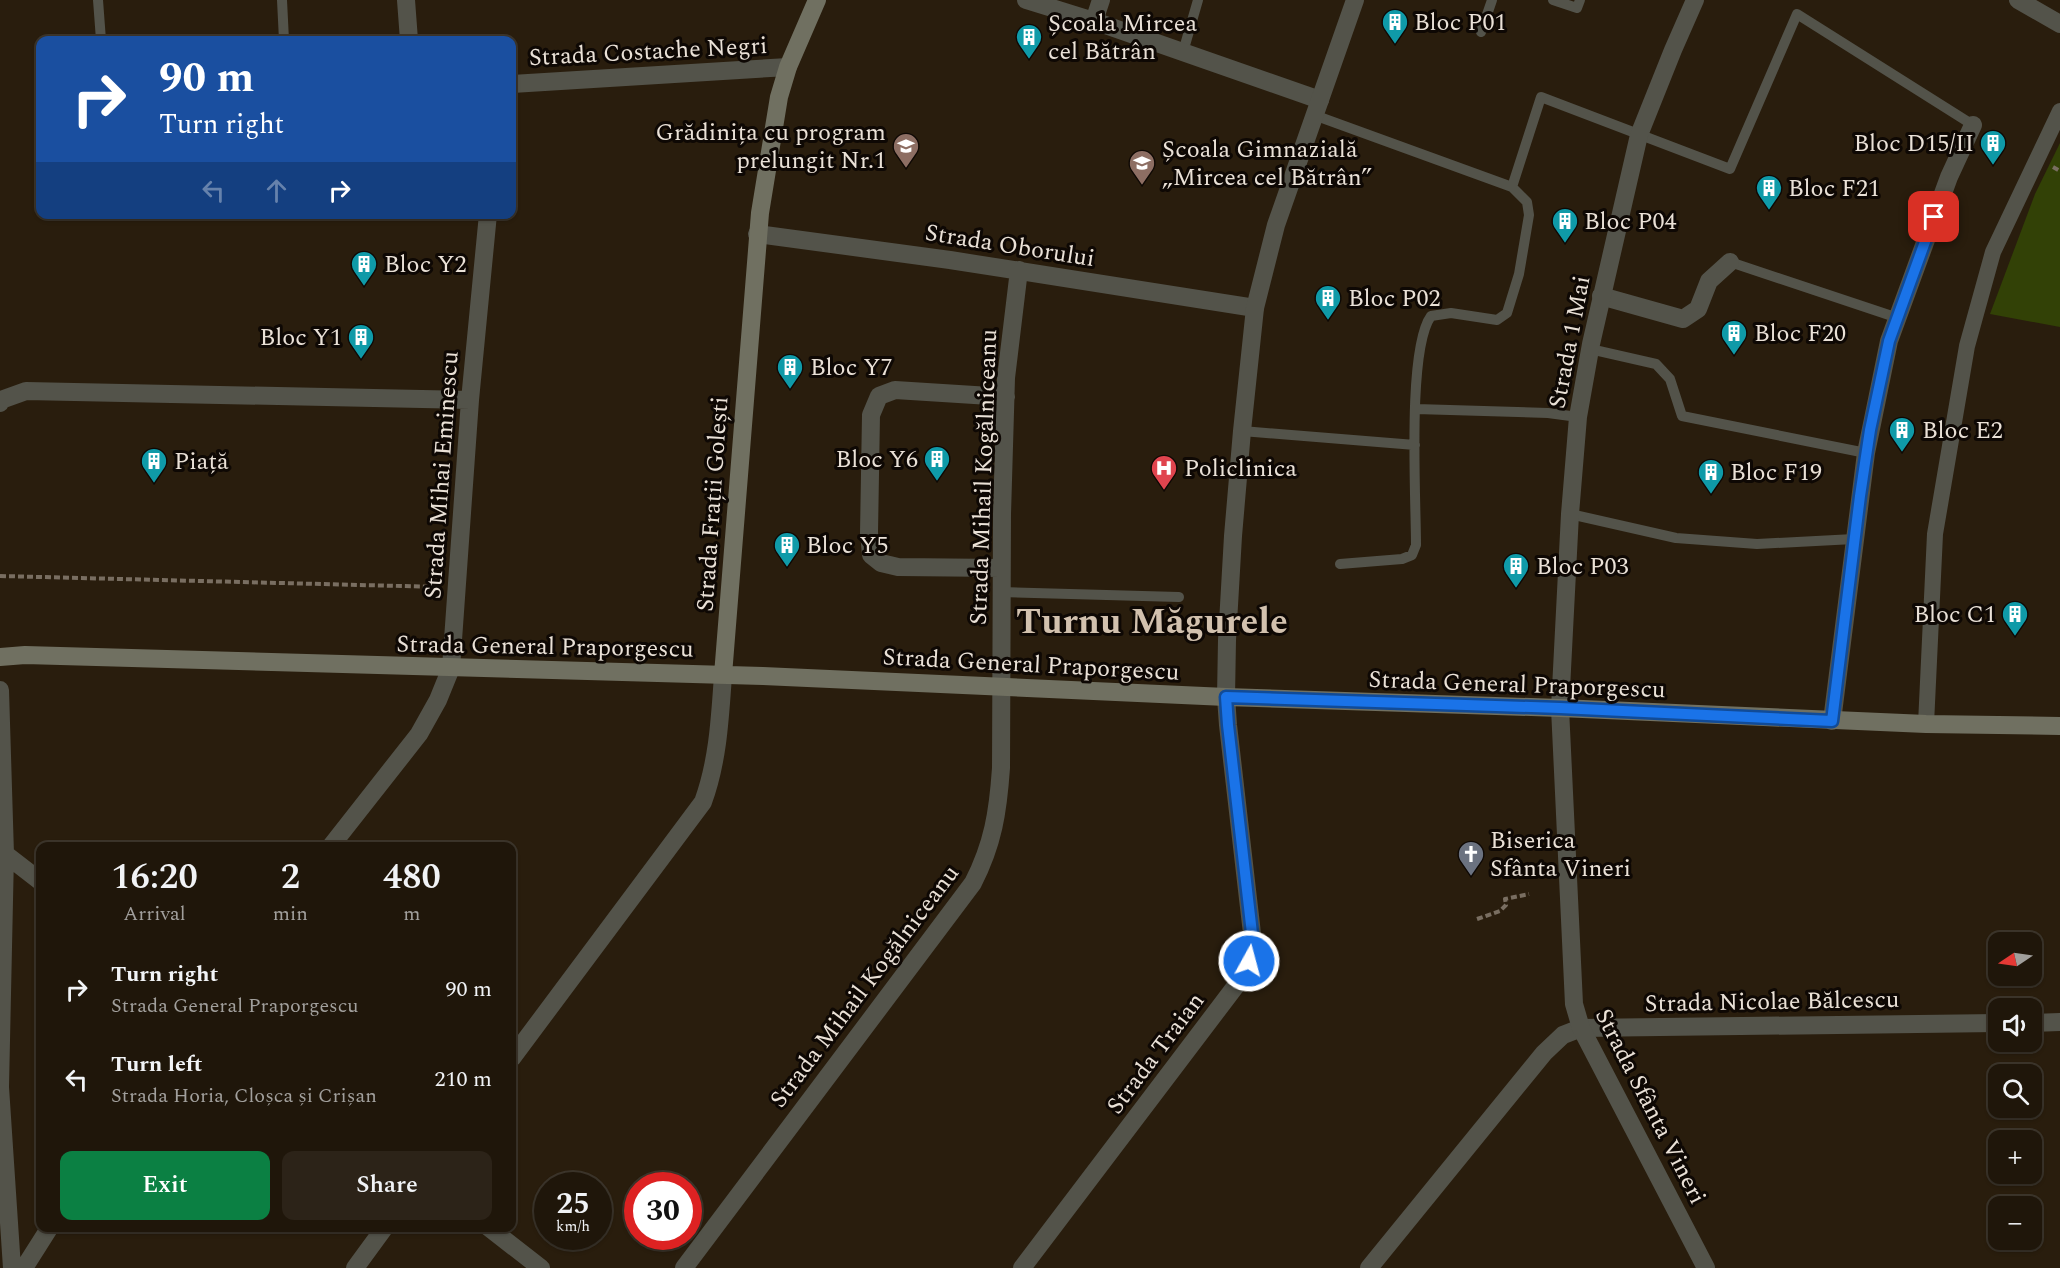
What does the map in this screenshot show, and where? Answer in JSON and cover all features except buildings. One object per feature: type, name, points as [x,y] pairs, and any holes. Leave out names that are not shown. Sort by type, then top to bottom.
[{"type":"main road","name":"Strada Frații Golești","points":[[723,675],[757,234],[779,97],[788,67],[818,0]]},
{"type":"main road","name":"Strada General Praporgescu","points":[[0,657],[723,675],[1832,721],[2060,726]]},
{"type":"street","points":[[406,0],[409,36]]},
{"type":"street","points":[[1026,0],[1183,52],[1317,108]]},
{"type":"street","points":[[1094,21],[1101,0]]},
{"type":"street","name":"Strada Traian","points":[[1022,1268],[1241,979],[1249,961],[1253,942],[1226,697],[1227,640],[1242,431],[1256,308],[1276,225],[1355,0]]},
{"type":"street","name":"Strada 1 Mai","points":[[1560,708],[1570,514],[1578,417],[1590,349],[1639,135],[1672,50],[1695,0]]},
{"type":"street","points":[[2018,0],[2060,24]]},
{"type":"street","name":"Strada Costache Negri","points":[[516,84],[788,67]]},
{"type":"street","points":[[1926,724],[1935,534],[1967,346],[1993,252],[2060,111]]},
{"type":"street","points":[[1832,721],[1866,453],[1889,341],[1949,177],[1973,125]]},
{"type":"street","name":"Strada Mihai Eminescu","points":[[333,842],[419,734],[438,700],[451,668],[470,400],[488,219]]},
{"type":"street","name":"Strada Oborului","points":[[757,234],[1019,270],[1256,308]]},
{"type":"street","points":[[1601,296],[1683,319],[1698,309],[1708,281],[1730,262]]},
{"type":"street","name":"Strada Mihail Kogălniceanu","points":[[684,1268],[973,883],[985,861],[994,832],[1001,768],[1001,568],[1006,378],[1019,270]]},
{"type":"street","points":[[1001,568],[898,567],[881,563],[872,555],[869,533],[871,415],[879,396],[895,390],[1006,397]]},
{"type":"street","points":[[0,403],[1,400],[26,391],[470,400]]},
{"type":"street","name":"Strada Frații Golești","points":[[516,1053],[703,802],[716,761],[723,675]]},
{"type":"street","points":[[0,690],[5,854],[0,1087],[12,1268]]},
{"type":"street","name":"Strada Sfânta Vineri","points":[[1560,708],[1574,1004],[1581,1028],[1706,1268]]},
{"type":"street","points":[[5,854],[36,878]]},
{"type":"street","points":[[2042,1023],[2060,1022]]},
{"type":"street","name":"Strada Nicolae Bălcescu","points":[[1369,1268],[1544,1053],[1563,1035],[1581,1028],[1988,1023]]},
{"type":"street","points":[[24,1268],[47,1232]]},
{"type":"street","points":[[355,1268],[381,1232]]},
{"type":"street","points":[[494,1232],[541,1268]]},
{"type":"lane","points":[[98,0],[101,36]]},
{"type":"lane","points":[[282,0],[284,36]]},
{"type":"lane","points":[[1183,52],[1198,0]]},
{"type":"lane","points":[[1481,32],[1492,0]]},
{"type":"lane","points":[[1553,0],[1577,8],[1580,0]]},
{"type":"lane","points":[[1512,187],[1541,97],[1730,170],[1797,14],[1973,125]]},
{"type":"lane","points":[[1317,108],[1512,187],[1527,202],[1529,214],[1519,274],[1508,313],[1497,320],[1451,313],[1431,316],[1425,324],[1418,360],[1415,444],[1416,545],[1412,555],[1402,559],[1340,564]]},
{"type":"lane","points":[[1730,262],[1898,318]]},
{"type":"lane","points":[[1590,349],[1656,364],[1670,379],[1682,416],[1866,453]]},
{"type":"lane","points":[[1416,409],[1548,413],[1578,417]]},
{"type":"lane","points":[[1242,431],[1415,444]]},
{"type":"lane","points":[[1570,514],[1676,538],[1757,544],[1854,539]]},
{"type":"lane","points":[[1001,592],[1179,597]]},
{"type":"path","points":[[0,576],[456,587]]},
{"type":"path","points":[[1477,919],[1500,911],[1506,905],[1505,899],[1529,894]]},
{"type":"path","points":[[1488,908],[1490,915]]},
{"type":"green space","points":[[2060,143],[2060,327],[1990,314],[2035,194]]},
{"type":"place","name":"Bloc P01","points":[[1395,45]]},
{"type":"place","name":"Școala Mircea cel Bătrân","points":[[1029,60]]},
{"type":"place","name":"Bloc D15/II","points":[[1993,166]]},
{"type":"place","name":"Grădinița cu program prelungit Nr.1","points":[[906,169]]},
{"type":"place","name":"Școala Gimnazială „Mircea cel Bătrân”","points":[[1142,186]]},
{"type":"place","name":"Bloc F21","points":[[1769,211]]},
{"type":"place","name":"Bloc P04","points":[[1565,244]]},
{"type":"place","name":"Bloc Y2","points":[[364,287]]},
{"type":"place","name":"Bloc P02","points":[[1328,321]]},
{"type":"place","name":"Bloc F20","points":[[1734,356]]},
{"type":"place","name":"Bloc Y1","points":[[361,360]]},
{"type":"place","name":"Bloc Y7","points":[[790,390]]},
{"type":"place","name":"Bloc E2","points":[[1902,453]]},
{"type":"place","name":"Bloc Y6","points":[[937,482]]},
{"type":"place","name":"Piață","points":[[154,484]]},
{"type":"place","name":"Policlinica","points":[[1164,491]]},
{"type":"place","name":"Bloc F19","points":[[1711,495]]},
{"type":"place","name":"Bloc Y5","points":[[787,568]]},
{"type":"place","name":"Bloc P03","points":[[1516,589]]},
{"type":"place","name":"Bloc C1","points":[[2015,637]]},
{"type":"place","name":"Biserica Sfânta Vineri","points":[[1471,877]]},
{"type":"district","name":"Turnu Măgurele","points":[[1152,620]]},
{"type":"route","points":[[1249,961],[1253,942],[1251,918],[1226,697],[1560,708],[1832,721],[1870,430],[1889,341],[1934,217]]}]
